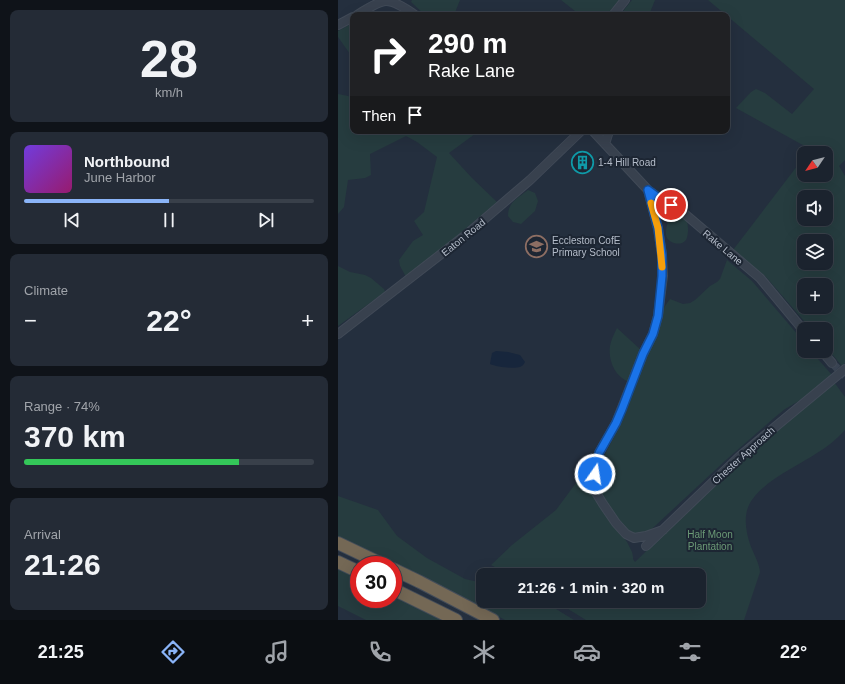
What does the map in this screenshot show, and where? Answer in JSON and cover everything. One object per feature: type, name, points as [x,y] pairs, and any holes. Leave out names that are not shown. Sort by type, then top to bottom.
[{"type":"highway","points":[[338,543],[365,556]]},
{"type":"highway","points":[[338,562],[350,568]]},
{"type":"highway","points":[[402,573],[493,620]]},
{"type":"highway","points":[[402,593],[456,620]]},
{"type":"street","points":[[615,12],[625,0]]},
{"type":"street","points":[[362,12],[382,1],[387,1],[409,12]]},
{"type":"street","points":[[338,25],[350,19]]},
{"type":"street","name":"Eaton Road","points":[[338,334],[467,234],[530,180],[579,134]]},
{"type":"street","name":"Rake Lane","points":[[596,134],[648,190],[663,201],[679,209],[760,278],[797,323]]},
{"type":"street","points":[[606,144],[608,134]]},
{"type":"street","points":[[648,190],[658,228],[662,255],[662,276],[658,316],[653,334],[643,354],[616,423],[599,453],[595,474],[595,491],[616,523],[626,534],[634,538],[646,536],[663,530]]},
{"type":"street","points":[[828,358],[832,363]]},
{"type":"street","name":"Chester Approach","points":[[646,546],[740,456],[845,369]]},
{"type":"green space","points":[[412,0],[460,0],[455,12],[422,12],[411,2]]},
{"type":"green space","points":[[561,0],[620,0],[610,12],[576,12]]},
{"type":"green space","points":[[632,0],[655,0],[650,12],[622,12]]},
{"type":"green space","points":[[708,0],[845,0],[845,160],[839,166],[845,176],[845,363],[842,366],[833,355],[833,322],[805,322],[798,314],[833,314],[833,278],[797,278],[797,313],[766,277],[733,250],[797,166],[797,182],[833,182],[833,146],[805,146],[736,108],[751,92],[756,89],[765,93],[792,114],[814,89],[730,18],[730,12],[722,12]]},
{"type":"green space","points":[[350,25],[350,54],[338,37],[338,31]]},
{"type":"green space","points":[[338,94],[350,96],[350,134],[475,134],[449,153],[497,202],[406,277],[400,266],[399,260],[413,241],[423,235],[414,221],[424,212],[437,157],[417,142],[406,136],[370,154],[371,175],[365,178],[348,180],[344,207],[338,214]]},
{"type":"green space","points":[[528,190],[535,193],[538,201],[535,211],[521,224],[513,222],[508,216],[508,211],[514,201]]},
{"type":"green space","points":[[670,209],[687,220],[687,238],[684,242],[678,244],[671,242],[666,235]]},
{"type":"green space","points":[[727,260],[752,281],[797,334],[797,358],[817,358],[832,375],[804,398],[785,409],[774,418],[727,459],[641,539],[622,527],[600,492],[598,483],[598,468],[622,421],[660,313],[670,299],[683,304],[690,303],[720,279]]},
{"type":"green space","points":[[338,266],[350,272],[365,275],[371,278],[384,289],[385,292],[338,326]]},
{"type":"green space","points":[[617,328],[641,350],[629,382],[624,380],[616,372],[611,363],[610,344]]},
{"type":"green space","name":"Half Moon Plantation","points":[[834,382],[845,397],[845,430],[824,448],[774,479],[755,496],[749,506],[746,516],[746,530],[760,572],[744,620],[586,620],[566,608],[706,608],[706,568],[497,568],[491,565],[512,545],[556,510],[590,464],[593,469],[605,513],[627,542],[635,562],[724,476]]},
{"type":"green space","points":[[338,496],[378,510],[397,536],[427,558],[465,579],[476,581],[476,604],[402,568],[402,556],[375,556],[338,539]]},
{"type":"green space","points":[[338,568],[350,574],[350,608],[402,608],[402,600],[442,620],[366,620],[338,606]]},
{"type":"green space","points":[[483,608],[554,608],[574,620],[505,620]]},
{"type":"water","points":[[496,351],[520,355],[525,362],[520,367],[514,368],[490,364],[492,353]]},
{"type":"tunnel","points":[[832,363],[845,376]]},
{"type":"slow traffic","points":[[651,203],[658,228],[662,255],[662,267]]},
{"type":"place","name":"1-4 Hill Road","points":[[582,162]]},
{"type":"place","name":"Eccleston CofE Primary School","points":[[537,246]]},
{"type":"route","points":[[595,474],[599,453],[616,423],[643,354],[653,334],[658,316],[662,276],[662,255],[658,228],[648,190],[671,205]]}]
